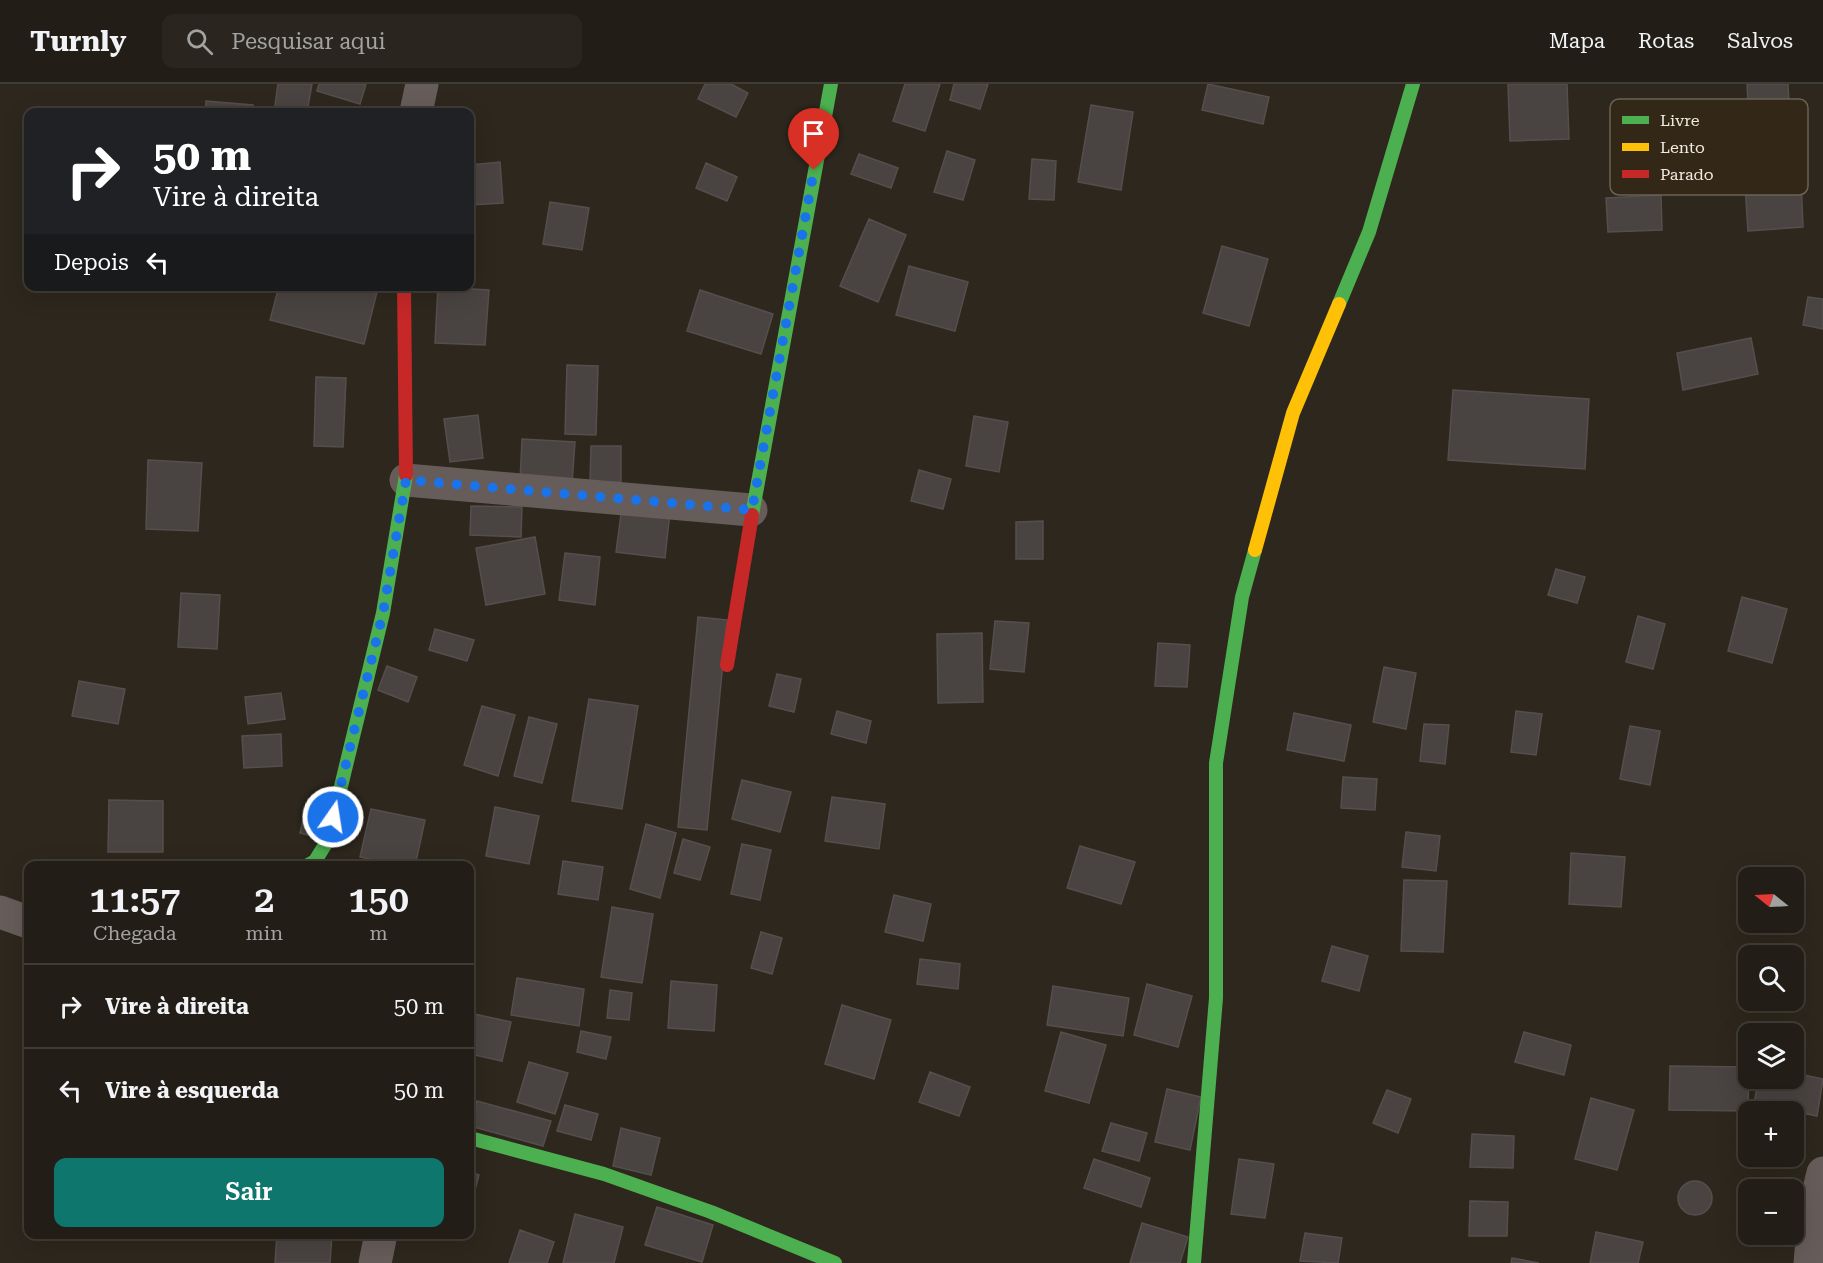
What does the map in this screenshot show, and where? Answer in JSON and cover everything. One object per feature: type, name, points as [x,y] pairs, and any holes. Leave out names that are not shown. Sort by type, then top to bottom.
[{"type":"street","points":[[417,108],[422,84]]},
{"type":"street","points":[[727,665],[787,310],[831,84]]},
{"type":"street","points":[[1194,1263],[1216,998],[1216,763],[1242,597],[1293,413],[1369,232],[1413,84]]},
{"type":"street","points":[[315,861],[328,840],[383,613],[406,480],[404,291]]},
{"type":"street","points":[[406,480],[752,510]]},
{"type":"street","points":[[0,912],[24,921]]},
{"type":"street","points":[[474,1139],[604,1174],[711,1212],[835,1263]]},
{"type":"street","points":[[1810,1263],[1815,1206],[1823,1173]]},
{"type":"street","points":[[375,1263],[380,1239]]},
{"type":"building","points":[[278,84],[312,84],[308,108],[275,108]]},
{"type":"building","points":[[319,84],[366,84],[360,104],[317,91]]},
{"type":"building","points":[[705,84],[731,84],[748,93],[736,117],[698,99]]},
{"type":"building","points":[[905,84],[940,84],[925,131],[893,121]]},
{"type":"building","points":[[954,84],[988,84],[980,109],[950,100]]},
{"type":"building","points":[[1208,84],[1269,97],[1263,124],[1202,110]]},
{"type":"building","points":[[1508,84],[1567,84],[1569,139],[1510,141]]},
{"type":"building","points":[[1747,84],[1788,84],[1789,99],[1748,99]]},
{"type":"building","points":[[206,101],[253,105],[253,108],[205,108]]},
{"type":"building","points":[[1091,105],[1133,112],[1121,190],[1078,182]]},
{"type":"building","points":[[947,151],[975,160],[963,200],[934,192]]},
{"type":"building","points":[[859,154],[898,168],[891,188],[851,174]]},
{"type":"building","points":[[1032,159],[1056,161],[1054,200],[1029,199]]},
{"type":"building","points":[[500,162],[503,203],[474,205],[474,165]]},
{"type":"building","points":[[706,163],[737,177],[727,201],[696,188]]},
{"type":"building","points":[[1661,195],[1662,230],[1608,232],[1606,198]]},
{"type":"building","points":[[1746,195],[1802,195],[1803,227],[1748,231]]},
{"type":"building","points":[[550,202],[589,208],[582,250],[543,244]]},
{"type":"building","points":[[869,219],[906,235],[878,302],[840,286]]},
{"type":"building","points":[[1222,246],[1268,259],[1249,326],[1203,313]]},
{"type":"building","points":[[909,266],[968,282],[955,331],[896,315]]},
{"type":"building","points":[[489,290],[485,345],[435,343],[438,291]]},
{"type":"building","points":[[700,290],[773,314],[761,354],[687,331]]},
{"type":"building","points":[[278,291],[377,292],[364,344],[270,320]]},
{"type":"building","points":[[1808,297],[1823,299],[1823,329],[1803,325]]},
{"type":"building","points":[[1751,338],[1758,374],[1683,390],[1677,353]]},
{"type":"building","points":[[567,365],[598,366],[596,435],[565,434]]},
{"type":"building","points":[[316,377],[346,378],[343,447],[314,446]]},
{"type":"building","points":[[1453,390],[1589,399],[1585,469],[1448,460]]},
{"type":"building","points":[[478,415],[483,458],[450,462],[444,419]]},
{"type":"building","points":[[974,416],[1008,422],[999,472],[966,466]]},
{"type":"building","points":[[522,439],[575,442],[572,484],[520,481]]},
{"type":"building","points":[[591,446],[621,446],[621,482],[590,482]]},
{"type":"building","points":[[148,460],[202,463],[198,531],[146,529]]},
{"type":"building","points":[[919,470],[951,479],[943,509],[911,501]]},
{"type":"building","points":[[471,506],[522,507],[521,537],[470,535]]},
{"type":"building","points":[[622,507],[670,512],[665,558],[616,552]]},
{"type":"building","points":[[1043,521],[1043,559],[1016,559],[1016,522]]},
{"type":"building","points":[[535,537],[545,594],[486,605],[476,548]]},
{"type":"building","points":[[565,553],[600,557],[595,605],[559,600]]},
{"type":"building","points":[[1556,569],[1585,577],[1577,603],[1548,595]]},
{"type":"building","points":[[181,593],[220,595],[217,649],[178,647]]},
{"type":"building","points":[[1742,597],[1787,609],[1772,663],[1728,651]]},
{"type":"building","points":[[1638,616],[1665,624],[1653,669],[1626,662]]},
{"type":"building","points":[[698,617],[727,620],[707,830],[678,827]]},
{"type":"building","points":[[995,621],[1029,623],[1024,672],[990,669]]},
{"type":"building","points":[[435,629],[474,640],[467,661],[429,650]]},
{"type":"building","points":[[982,633],[983,702],[938,703],[937,634]]},
{"type":"building","points":[[1158,643],[1190,645],[1187,687],[1155,686]]},
{"type":"building","points":[[387,666],[417,677],[408,702],[378,690]]},
{"type":"building","points":[[1384,667],[1416,673],[1406,729],[1373,722]]},
{"type":"building","points":[[777,674],[801,679],[794,712],[769,706]]},
{"type":"building","points":[[79,681],[125,689],[118,724],[72,716]]},
{"type":"building","points":[[281,693],[285,719],[248,724],[245,697]]},
{"type":"building","points":[[589,699],[638,706],[622,809],[572,801]]},
{"type":"building","points":[[482,706],[515,715],[498,776],[464,765]]},
{"type":"building","points":[[837,711],[871,721],[866,743],[831,734]]},
{"type":"building","points":[[1516,711],[1542,714],[1536,755],[1511,752]]},
{"type":"building","points":[[1294,713],[1351,725],[1344,761],[1287,750]]},
{"type":"building","points":[[529,717],[557,724],[542,783],[514,776]]},
{"type":"building","points":[[1424,724],[1449,725],[1445,764],[1420,761]]},
{"type":"building","points":[[1630,726],[1660,731],[1650,785],[1620,779]]},
{"type":"building","points":[[281,734],[282,766],[244,768],[242,736]]},
{"type":"building","points":[[1343,777],[1377,779],[1375,810],[1341,808]]},
{"type":"building","points":[[742,780],[791,792],[780,832],[732,819]]},
{"type":"building","points":[[832,797],[885,804],[879,849],[825,841]]},
{"type":"building","points":[[308,799],[324,802],[315,837],[300,833]]},
{"type":"building","points":[[109,800],[163,801],[163,852],[108,852]]},
{"type":"building","points":[[495,807],[539,816],[529,864],[486,856]]},
{"type":"building","points":[[371,809],[425,820],[416,861],[377,861],[360,857]]},
{"type":"building","points":[[646,824],[676,833],[660,898],[630,889]]},
{"type":"building","points":[[1406,832],[1440,836],[1436,871],[1402,867]]},
{"type":"building","points":[[683,839],[710,847],[700,880],[674,873]]},
{"type":"building","points":[[742,844],[771,850],[760,900],[731,894]]},
{"type":"building","points":[[1080,846],[1135,862],[1121,904],[1067,888]]},
{"type":"building","points":[[1571,853],[1625,857],[1621,907],[1569,904]]},
{"type":"building","points":[[563,861],[603,867],[598,900],[558,894]]},
{"type":"building","points":[[1404,880],[1447,881],[1443,952],[1401,951]]},
{"type":"building","points":[[894,895],[931,904],[923,941],[885,932]]},
{"type":"building","points":[[612,907],[653,914],[642,983],[601,977]]},
{"type":"building","points":[[761,932],[782,938],[772,974],[751,968]]},
{"type":"building","points":[[1332,946],[1368,956],[1359,991],[1322,981]]},
{"type":"building","points":[[920,959],[960,964],[958,989],[917,984]]},
{"type":"building","points":[[517,978],[584,989],[579,1026],[511,1015]]},
{"type":"building","points":[[671,981],[717,985],[714,1031],[668,1028]]},
{"type":"building","points":[[1147,984],[1192,996],[1178,1047],[1134,1035]]},
{"type":"building","points":[[1053,986],[1129,998],[1123,1036],[1047,1025]]},
{"type":"building","points":[[610,990],[632,993],[629,1020],[607,1018]]},
{"type":"building","points":[[842,1005],[891,1020],[874,1079],[825,1064]]},
{"type":"building","points":[[474,1014],[511,1022],[502,1061],[474,1055]]},
{"type":"building","points":[[581,1031],[611,1037],[606,1059],[577,1052]]},
{"type":"building","points":[[1061,1032],[1106,1045],[1089,1103],[1045,1091]]},
{"type":"building","points":[[1524,1032],[1571,1045],[1564,1075],[1515,1062]]},
{"type":"building","points":[[529,1062],[568,1073],[555,1114],[517,1102]]},
{"type":"building","points":[[1670,1066],[1738,1067],[1738,1089],[1748,1089],[1748,1101],[1738,1101],[1738,1111],[1669,1110]]},
{"type":"building","points":[[930,1072],[970,1087],[959,1116],[919,1102]]},
{"type":"building","points":[[1804,1075],[1823,1079],[1817,1116],[1804,1113],[1804,1101],[1754,1101],[1757,1089],[1804,1089]]},
{"type":"building","points":[[1167,1089],[1201,1097],[1190,1150],[1155,1142]]},
{"type":"building","points":[[1387,1090],[1411,1099],[1398,1133],[1373,1123]]},
{"type":"building","points":[[1591,1098],[1634,1110],[1617,1170],[1575,1159]]},
{"type":"building","points":[[477,1101],[551,1121],[543,1146],[474,1127]]},
{"type":"building","points":[[565,1105],[598,1114],[591,1140],[557,1131]]},
{"type":"building","points":[[1111,1123],[1147,1133],[1139,1161],[1102,1151]]},
{"type":"building","points":[[621,1128],[660,1138],[651,1175],[613,1166]]},
{"type":"building","points":[[1472,1134],[1514,1136],[1513,1168],[1470,1167]]},
{"type":"building","points":[[1094,1159],[1150,1178],[1141,1207],[1084,1188]]},
{"type":"building","points":[[1239,1159],[1274,1164],[1265,1218],[1231,1214]]},
{"type":"building","points":[[474,1173],[479,1175],[474,1193]]},
{"type":"building","points":[[1695,1181],[1707,1186],[1712,1198],[1707,1210],[1695,1215],[1683,1210],[1678,1198],[1683,1186]]},
{"type":"building","points":[[1470,1201],[1508,1202],[1507,1236],[1469,1236]]},
{"type":"building","points":[[657,1207],[713,1225],[702,1262],[645,1245]]},
{"type":"building","points":[[575,1214],[623,1227],[614,1263],[563,1263]]},
{"type":"building","points":[[1142,1223],[1188,1237],[1180,1263],[1130,1263]]},
{"type":"building","points":[[520,1230],[554,1242],[547,1263],[509,1263]]},
{"type":"building","points":[[1596,1232],[1643,1242],[1638,1263],[1590,1263]]},
{"type":"building","points":[[1305,1233],[1342,1238],[1338,1263],[1300,1261]]},
{"type":"building","points":[[277,1239],[332,1239],[330,1263],[275,1263]]},
{"type":"building","points":[[1512,1258],[1539,1263],[1511,1263]]},
{"type":"traffic: fast","points":[[752,515],[831,84]]},
{"type":"traffic: fast","points":[[1339,304],[1369,232],[1413,84]]},
{"type":"traffic: fast","points":[[315,861],[328,840],[383,613],[406,475]]},
{"type":"traffic: fast","points":[[1194,1263],[1216,998],[1216,763],[1242,597],[1255,550]]},
{"type":"traffic: fast","points":[[474,1139],[604,1174],[711,1212],[835,1263]]},
{"type":"traffic: slow","points":[[1255,550],[1293,413],[1339,304]]},
{"type":"traffic: jam","points":[[404,291],[406,475]]},
{"type":"traffic: jam","points":[[727,665],[752,515]]},
{"type":"route","points":[[333,817],[383,613],[406,480],[752,510],[814,170]]}]
